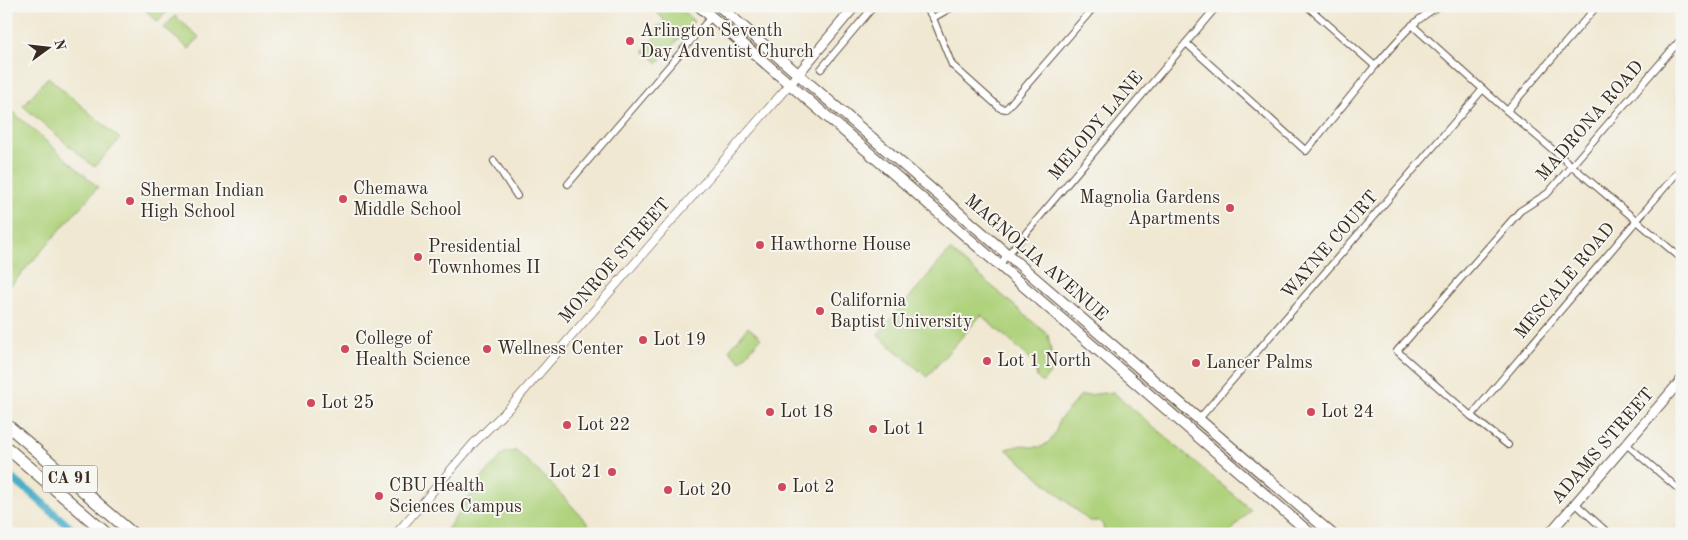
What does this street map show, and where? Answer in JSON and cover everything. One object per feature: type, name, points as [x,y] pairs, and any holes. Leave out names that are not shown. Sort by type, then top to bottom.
[{"type":"highway","name":"CA 91","points":[[6,424],[134,534]]},
{"type":"highway","name":"CA 91","points":[[6,447],[107,534]]},
{"type":"main road","name":"MAGNOLIA AVENUE","points":[[699,6],[1312,534]]},
{"type":"main road","name":"MAGNOLIA AVENUE","points":[[719,6],[1332,534]]},
{"type":"main road","name":"MONROE STREET","points":[[789,85],[855,6]]},
{"type":"main road","name":"ADAMS STREET","points":[[1549,534],[1682,380]]},
{"type":"main road","points":[[1191,430],[1199,419]]},
{"type":"street","points":[[821,68],[874,6]]},
{"type":"street","points":[[925,6],[933,18],[952,65],[1000,108],[1006,109],[1096,6]]},
{"type":"street","points":[[933,18],[954,6]]},
{"type":"street","name":"MELODY LANE","points":[[999,265],[1217,6]]},
{"type":"street","points":[[1307,6],[1376,66]]},
{"type":"street","points":[[1186,43],[1306,151],[1412,25],[1440,6]]},
{"type":"street","points":[[1507,111],[1597,6]]},
{"type":"street","points":[[568,184],[711,17]]},
{"type":"street","points":[[1412,25],[1507,111],[1682,259]]},
{"type":"street","name":"MADRONA ROAD","points":[[1471,416],[1397,351],[1520,211],[1548,194],[1682,38]]},
{"type":"street","name":"MONROE STREET","points":[[396,534],[476,441],[511,406],[789,85]]},
{"type":"street","name":"WAYNE COURT","points":[[1199,419],[1483,89]]},
{"type":"street","points":[[494,161],[517,196]]},
{"type":"street","name":"MESCALE ROAD","points":[[1471,416],[1682,167]]},
{"type":"street","points":[[1471,416],[1508,445]]},
{"type":"street","points":[[1626,444],[1682,492]]},
{"type":"street","points":[[1575,503],[1610,534]]},
{"type":"green space","points":[[141,6],[164,6],[168,10],[158,22]]},
{"type":"green space","points":[[646,6],[678,6],[694,21],[658,63],[644,51],[658,33],[655,29],[658,25],[660,27],[664,21],[659,14]]},
{"type":"green space","points":[[175,16],[199,37],[189,49],[164,28]]},
{"type":"green space","points":[[48,77],[120,139],[94,167],[23,106]]},
{"type":"green space","points":[[13,112],[98,187],[6,291],[6,120]]},
{"type":"green space","points":[[950,250],[1048,335],[1054,368],[1042,383],[1037,377],[1034,362],[981,315],[927,377],[877,335]]},
{"type":"green space","points":[[748,327],[761,338],[741,361],[729,350]]},
{"type":"green space","points":[[1113,392],[1250,509],[1229,534],[1106,534],[1103,525],[1099,521],[1089,521],[1006,449],[1022,445],[1042,447],[1051,440],[1059,420],[1080,396]]},
{"type":"green space","points":[[516,451],[566,500],[594,531],[592,534],[444,534],[473,492],[471,490],[505,452]]},
{"type":"waterway","points":[[6,475],[30,492],[77,534]]},
{"type":"place","name":"Arlington Seventh Day Adventist Church","points":[[630,41]]},
{"type":"place","name":"Chemawa Middle School","points":[[343,199]]},
{"type":"place","name":"Sherman Indian High School","points":[[130,201]]},
{"type":"place","name":"Magnolia Gardens Apartments","points":[[1230,208]]},
{"type":"place","name":"Hawthorne House","points":[[760,245]]},
{"type":"place","name":"Presidential Townhomes II","points":[[418,257]]},
{"type":"place","name":"California Baptist University","points":[[820,311]]},
{"type":"place","name":"Lot 19","points":[[643,340]]},
{"type":"place","name":"College of Health Science","points":[[345,349]]},
{"type":"place","name":"Wellness Center","points":[[487,349]]},
{"type":"place","name":"Lot 1 North","points":[[987,361]]},
{"type":"place","name":"Lancer Palms","points":[[1196,363]]},
{"type":"place","name":"Lot 25","points":[[311,403]]},
{"type":"place","name":"Lot 18","points":[[770,412]]},
{"type":"place","name":"Lot 24","points":[[1311,412]]},
{"type":"place","name":"Lot 22","points":[[567,425]]},
{"type":"place","name":"Lot 1","points":[[873,429]]},
{"type":"place","name":"Lot 21","points":[[612,472]]},
{"type":"place","name":"Lot 2","points":[[782,487]]},
{"type":"place","name":"Lot 20","points":[[668,490]]},
{"type":"place","name":"CBU Health Sciences Campus","points":[[379,496]]}]
